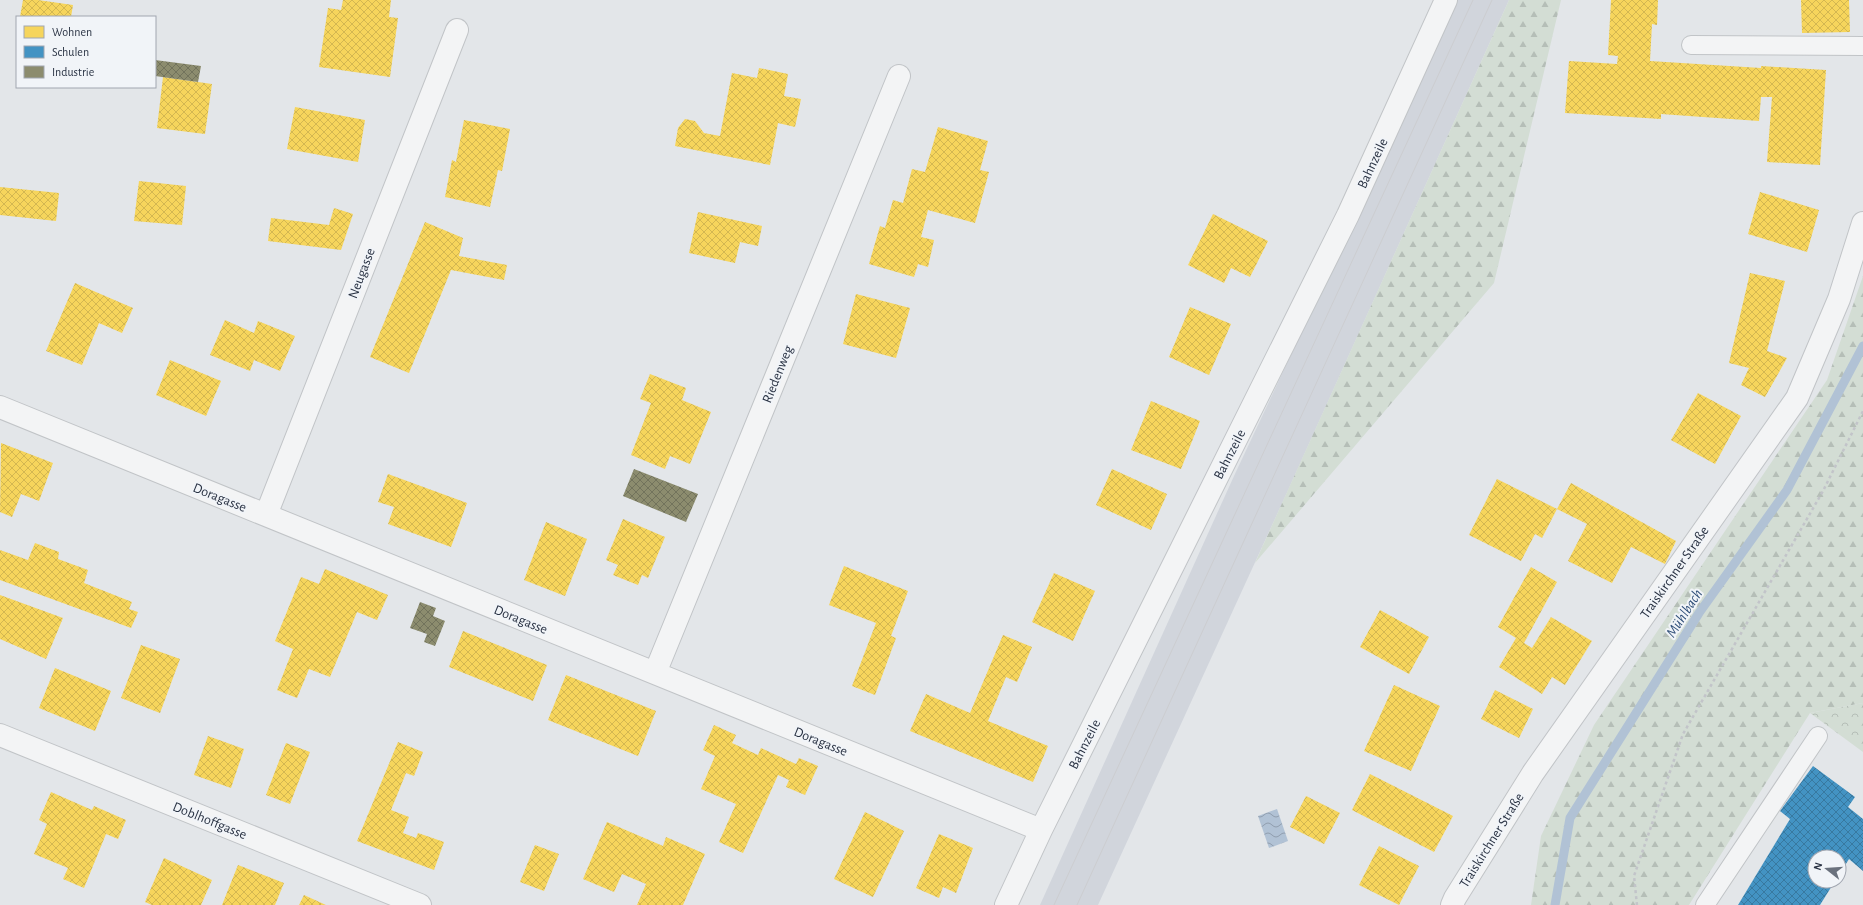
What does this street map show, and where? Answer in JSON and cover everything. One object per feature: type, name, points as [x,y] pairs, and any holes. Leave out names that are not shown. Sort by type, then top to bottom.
[{"type":"street","name":"Bahnzeile","points":[[1006,905],[1041,830],[1348,215],[1446,0]]},
{"type":"street","name":"Neugasse","points":[[266,515],[457,30]]},
{"type":"street","name":"Riedenweg","points":[[654,673],[899,76]]},
{"type":"street","name":"Traiskirchner Straße","points":[[1452,905],[1533,772],[1797,398],[1839,299],[1863,223]]},
{"type":"street","name":"Doragasse","points":[[0,407],[1041,830]]},
{"type":"street","name":"Doblhoffgasse","points":[[0,735],[420,905]]},
{"type":"lane","points":[[1691,45],[1863,46]]},
{"type":"lane","points":[[1705,905],[1818,736]]},
{"type":"path","points":[[1637,905],[1634,876],[1683,734],[1823,492],[1863,411]]},
{"type":"shaded area","points":[[1458,0],[1509,0],[1285,497],[1098,905],[1040,905],[1234,476]]},
{"type":"green space","points":[[1509,0],[1561,0],[1494,283],[1255,563]]},
{"type":"green space","points":[[1863,276],[1863,703],[1810,713],[1689,905],[1531,905],[1541,836],[1594,725],[1827,380]]},
{"type":"green space","points":[[1863,703],[1863,752],[1810,713]]},
{"type":"water","points":[[1277,809],[1288,841],[1269,848],[1258,816]]},
{"type":"building: Wohnen","points":[[23,0],[38,0],[73,5],[71,16],[20,16]]},
{"type":"building: Wohnen","points":[[343,0],[391,0],[389,17],[398,18],[390,77],[319,67],[328,8],[341,10]]},
{"type":"building: Wohnen","points":[[1611,0],[1658,0],[1657,25],[1652,24],[1650,61],[1761,68],[1761,66],[1826,70],[1820,165],[1767,162],[1772,97],[1761,97],[1759,121],[1661,114],[1661,119],[1565,113],[1569,61],[1617,64],[1618,56],[1608,55]]},
{"type":"building: Wohnen","points":[[1801,0],[1849,0],[1850,32],[1802,33]]},
{"type":"building: Wohnen","points":[[759,68],[788,74],[784,96],[801,99],[795,127],[778,123],[770,165],[675,146],[678,128],[685,119],[695,121],[704,133],[720,136],[732,73],[757,78]]},
{"type":"building: Wohnen","points":[[163,77],[212,84],[205,134],[157,128]]},
{"type":"building: Wohnen","points":[[295,107],[365,120],[358,162],[287,149]]},
{"type":"building: Wohnen","points":[[464,120],[510,129],[502,171],[498,170],[490,207],[445,197],[452,160],[456,162]]},
{"type":"building: Wohnen","points":[[938,127],[988,141],[980,170],[989,172],[975,223],[928,210],[921,237],[934,240],[928,267],[918,264],[914,277],[869,264],[880,226],[885,228],[893,200],[903,203],[912,169],[925,172]]},
{"type":"building: Wohnen","points":[[139,181],[186,186],[182,225],[134,221]]},
{"type":"building: Wohnen","points":[[0,187],[59,193],[56,221],[0,215]]},
{"type":"building: Wohnen","points":[[1760,192],[1819,210],[1807,252],[1748,234]]},
{"type":"building: Wohnen","points":[[334,208],[353,214],[341,250],[268,241],[271,218],[329,225]]},
{"type":"building: Wohnen","points":[[698,212],[762,226],[758,246],[740,242],[735,263],[689,253]]},
{"type":"building: Wohnen","points":[[1213,214],[1268,241],[1250,277],[1231,268],[1224,283],[1188,265]]},
{"type":"building: Wohnen","points":[[425,222],[463,238],[459,256],[507,265],[504,280],[451,270],[409,373],[370,357]]},
{"type":"building: Wohnen","points":[[1750,273],[1785,281],[1767,351],[1787,358],[1765,397],[1741,385],[1749,368],[1729,363]]},
{"type":"building: Wohnen","points":[[75,283],[133,308],[122,333],[99,323],[82,365],[46,351]]},
{"type":"building: Wohnen","points":[[856,294],[910,308],[896,358],[843,344]]},
{"type":"building: Wohnen","points":[[1190,307],[1231,324],[1209,375],[1169,357]]},
{"type":"building: Wohnen","points":[[225,320],[254,333],[258,321],[295,336],[280,371],[254,360],[250,371],[210,355]]},
{"type":"building: Wohnen","points":[[170,360],[221,381],[206,416],[156,395]]},
{"type":"building: Wohnen","points":[[650,374],[686,388],[682,400],[711,412],[690,464],[670,456],[665,469],[631,455],[651,403],[640,399]]},
{"type":"building: Wohnen","points":[[1698,393],[1741,416],[1715,464],[1671,440]]},
{"type":"building: Wohnen","points":[[1151,401],[1200,421],[1181,469],[1131,450]]},
{"type":"building: Wohnen","points":[[1,443],[53,463],[39,501],[21,494],[12,517],[0,512]]},
{"type":"building: Wohnen","points":[[1112,469],[1167,494],[1151,530],[1096,505]]},
{"type":"building: Wohnen","points":[[388,474],[467,503],[451,547],[388,524],[394,507],[378,502]]},
{"type":"building: Wohnen","points":[[1497,479],[1557,509],[1542,538],[1535,534],[1521,561],[1469,535]]},
{"type":"building: Wohnen","points":[[1571,483],[1676,541],[1665,564],[1631,547],[1612,583],[1568,561],[1587,524],[1557,509]]},
{"type":"building: Wohnen","points":[[623,519],[665,537],[648,578],[642,575],[638,585],[613,575],[618,565],[606,560]]},
{"type":"building: Wohnen","points":[[546,522],[587,539],[565,596],[524,580]]},
{"type":"building: Wohnen","points":[[35,543],[59,552],[58,559],[88,570],[84,583],[132,602],[129,609],[138,612],[131,628],[0,580],[0,550],[28,560]]},
{"type":"building: Wohnen","points":[[844,566],[908,591],[891,636],[896,638],[875,695],[852,686],[876,623],[829,605]]},
{"type":"building: Wohnen","points":[[1531,567],[1557,582],[1524,643],[1532,648],[1551,617],[1592,641],[1565,685],[1552,677],[1542,694],[1499,667],[1516,638],[1498,627]]},
{"type":"building: Wohnen","points":[[325,569],[388,595],[377,620],[357,612],[330,677],[309,669],[297,698],[277,690],[293,649],[275,641],[301,577],[319,584]]},
{"type":"building: Wohnen","points":[[1054,573],[1095,591],[1073,641],[1032,622]]},
{"type":"building: Wohnen","points":[[0,595],[63,618],[46,659],[0,639]]},
{"type":"building: Wohnen","points":[[1380,610],[1429,637],[1409,674],[1360,647]]},
{"type":"building: Wohnen","points":[[463,631],[547,665],[533,701],[449,667]]},
{"type":"building: Wohnen","points":[[1003,635],[1032,647],[1017,682],[1006,677],[988,721],[1048,746],[1033,782],[910,731],[926,694],[970,713]]},
{"type":"building: Wohnen","points":[[141,645],[180,659],[160,713],[121,698]]},
{"type":"building: Wohnen","points":[[55,668],[111,691],[95,731],[39,708]]},
{"type":"building: Wohnen","points":[[566,675],[656,711],[638,756],[548,720]]},
{"type":"building: Wohnen","points":[[1394,685],[1440,706],[1411,771],[1364,751]]},
{"type":"building: Wohnen","points":[[1495,690],[1533,709],[1519,738],[1481,719]]},
{"type":"building: Wohnen","points":[[714,725],[736,735],[732,743],[758,755],[761,748],[796,764],[799,758],[818,766],[805,795],[786,787],[789,780],[778,775],[743,853],[719,842],[736,804],[701,789],[715,756],[703,750]]},
{"type":"building: Wohnen","points":[[208,736],[244,749],[231,788],[194,775]]},
{"type":"building: Wohnen","points":[[398,742],[423,752],[414,776],[406,773],[391,810],[409,817],[403,833],[416,838],[418,833],[444,842],[434,870],[357,841]]},
{"type":"building: Wohnen","points":[[286,743],[310,752],[290,804],[266,795]]},
{"type":"building: Wohnen","points":[[1370,774],[1453,816],[1434,852],[1352,810]]},
{"type":"building: Wohnen","points":[[51,792],[92,810],[94,806],[126,820],[118,839],[106,834],[84,888],[63,879],[68,868],[34,854],[47,824],[39,820]]},
{"type":"building: Wohnen","points":[[1306,796],[1340,813],[1324,844],[1290,827]]},
{"type":"building: Wohnen","points":[[865,812],[904,831],[873,897],[834,879]]},
{"type":"building: Wohnen","points":[[607,822],[663,846],[666,837],[705,854],[683,905],[637,905],[646,884],[622,874],[614,892],[583,879]]},
{"type":"building: Wohnen","points":[[939,834],[973,848],[956,893],[943,887],[939,898],[916,888]]},
{"type":"building: Wohnen","points":[[535,845],[559,854],[544,891],[520,882]]},
{"type":"building: Wohnen","points":[[1379,846],[1419,866],[1399,905],[1359,885]]},
{"type":"building: Wohnen","points":[[164,858],[212,880],[201,905],[152,905],[145,902]]},
{"type":"building: Wohnen","points":[[238,865],[284,883],[275,905],[222,905]]},
{"type":"building: Wohnen","points":[[304,895],[326,905],[299,905]]},
{"type":"building: Schulen","points":[[1813,766],[1855,797],[1848,807],[1863,819],[1863,871],[1849,859],[1847,862],[1847,849],[1807,849],[1807,889],[1830,889],[1820,905],[1738,905],[1790,819],[1780,811]]},
{"type":"building: Industrie","points":[[156,60],[201,66],[198,82],[156,76]]},
{"type":"building: Industrie","points":[[634,469],[698,494],[686,522],[623,496]]},
{"type":"building: Industrie","points":[[420,602],[436,608],[433,616],[445,621],[435,646],[424,642],[427,634],[410,628]]},
{"type":"waterway","name":"Mühlbach","points":[[1555,905],[1570,818],[1699,613],[1787,490],[1863,346]]},
{"type":"tram line","points":[[1054,905],[1473,0]]},
{"type":"tram line","points":[[1077,905],[1492,0]]}]
